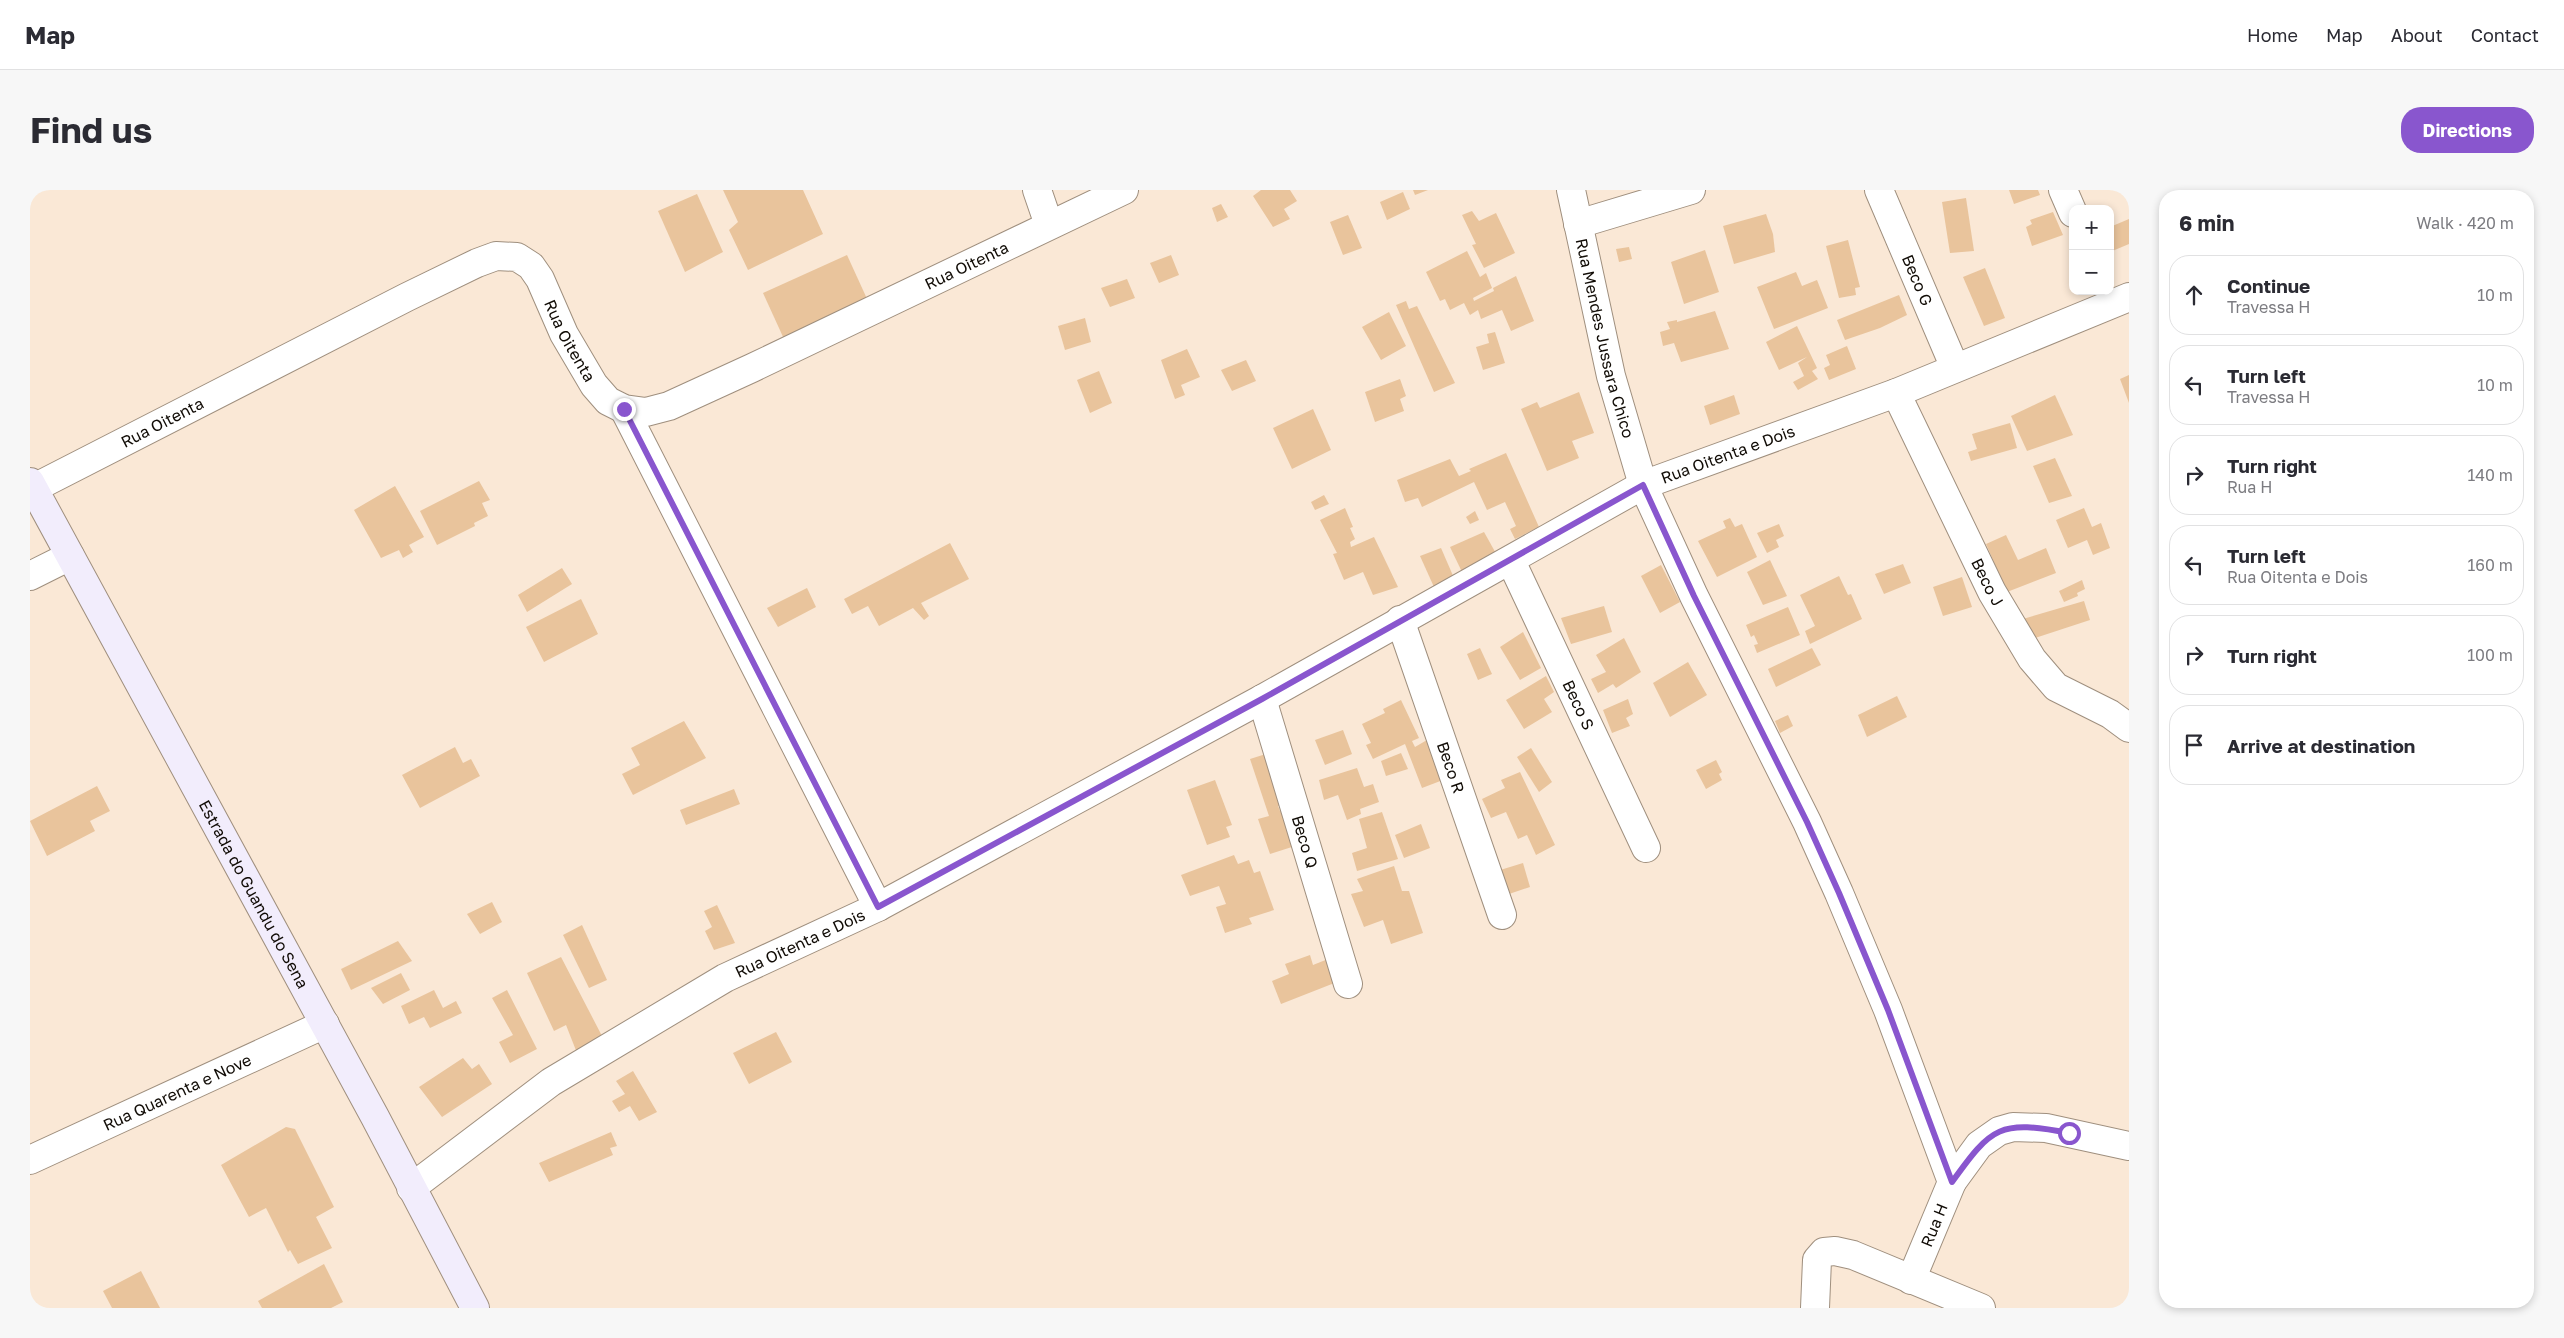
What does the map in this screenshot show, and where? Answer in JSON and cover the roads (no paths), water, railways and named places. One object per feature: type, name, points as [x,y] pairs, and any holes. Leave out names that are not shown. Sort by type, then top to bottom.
[{"type":"main road","name":"Estrada do Guandu do Sena","points":[[32,485],[325,1024],[475,1308]]},
{"type":"street","points":[[1037,190],[1049,225]]},
{"type":"street","name":"Rua Oitenta","points":[[32,485],[407,297],[477,263],[496,256],[517,257],[531,266],[540,279],[564,334],[594,385],[608,401],[624,409],[646,412],[669,406],[1124,190]]},
{"type":"street","name":"Rua Mendes Jussara Chico","points":[[1571,190],[1611,376],[1643,485]]},
{"type":"street","points":[[1578,224],[1691,190]]},
{"type":"street","name":"Beco G","points":[[1879,190],[1955,368]]},
{"type":"street","points":[[2063,190],[2069,205]]},
{"type":"street","name":"Rua Oitenta e Dois","points":[[411,1188],[551,1082],[725,978],[878,907],[1262,699],[1400,620],[1511,561],[1643,485],[1896,393],[2113,298]]},
{"type":"street","name":"Beco J","points":[[1896,393],[1992,592],[2032,658],[2056,687],[2110,714],[2129,728]]},
{"type":"street","points":[[624,409],[878,907]]},
{"type":"street","name":"Rua H","points":[[1643,485],[1694,596],[1807,822],[1839,893],[1888,1010],[1952,1182],[1912,1280]]},
{"type":"street","points":[[30,576],[70,556]]},
{"type":"street","name":"Beco S","points":[[1511,561],[1646,848]]},
{"type":"street","name":"Beco R","points":[[1400,620],[1502,915]]},
{"type":"street","name":"Beco Q","points":[[1262,699],[1348,984]]},
{"type":"street","name":"Rua Quarenta e Nove","points":[[30,1160],[325,1024]]},
{"type":"street","points":[[1952,1182],[1979,1145],[1999,1131],[2013,1127],[2046,1128],[2129,1146]]},
{"type":"street","points":[[1815,1308],[1817,1260],[1824,1252],[1835,1250],[1853,1255],[1981,1308]]}]
